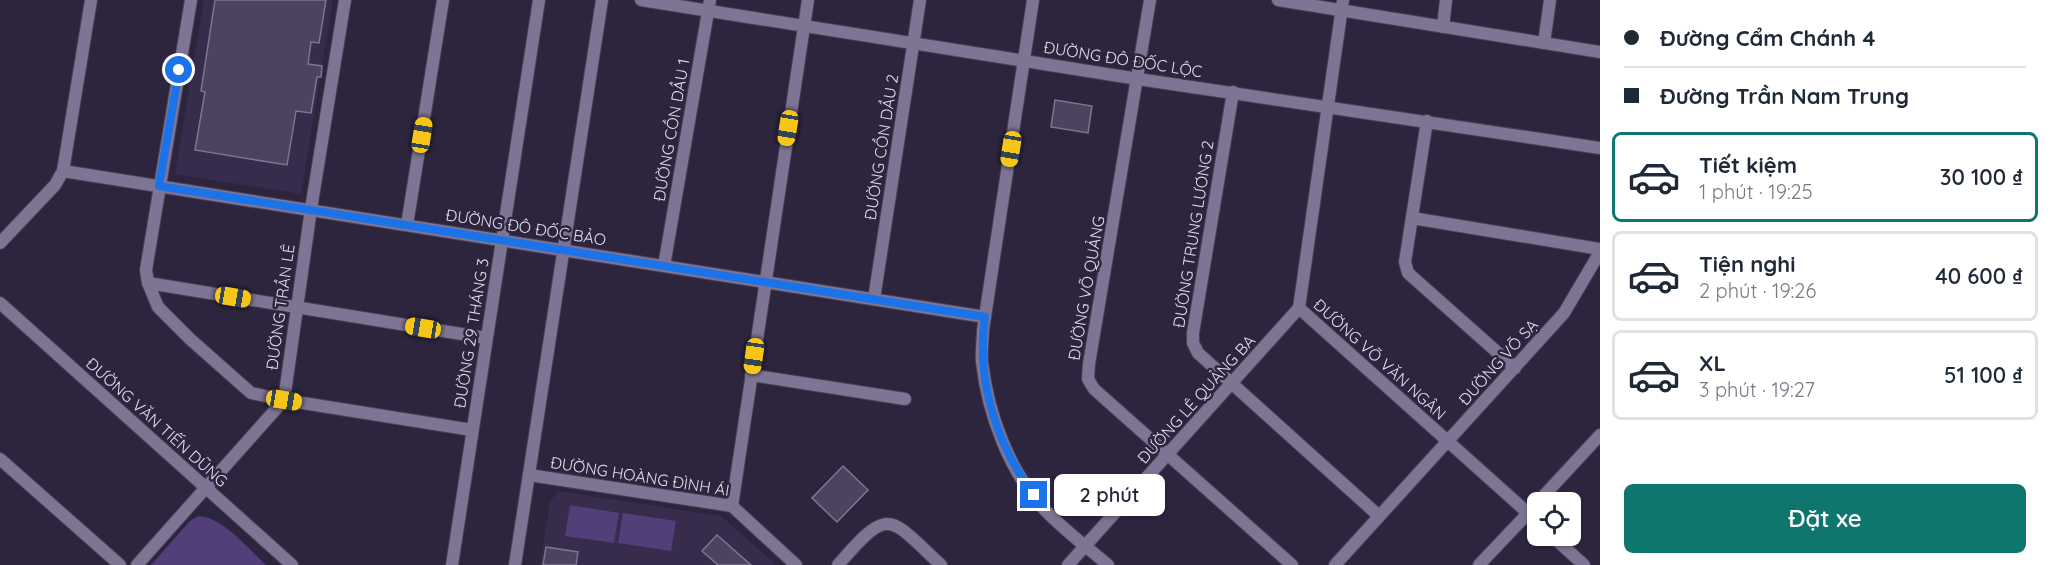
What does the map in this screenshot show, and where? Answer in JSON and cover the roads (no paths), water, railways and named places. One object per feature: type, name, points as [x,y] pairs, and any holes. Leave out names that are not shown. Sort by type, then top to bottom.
[{"type":"street","points":[[0,243],[55,185],[63,171],[91,0]]},
{"type":"street","points":[[191,0],[147,270],[148,283],[158,307],[251,393],[472,430]]},
{"type":"street","name":"ĐƯỜNG TRẦN LÊ","points":[[284,400],[296,307],[345,0]]},
{"type":"street","points":[[407,225],[443,0]]},
{"type":"street","name":"ĐƯỜNG 29 THÁNG 3","points":[[452,565],[539,0]]},
{"type":"street","points":[[515,565],[602,0]]},
{"type":"street","name":"ĐƯỜNG ĐÔ ĐỐC LỘC","points":[[641,0],[709,5],[804,26],[1600,148]]},
{"type":"street","points":[[732,506],[808,0]]},
{"type":"street","name":"ĐƯỜNG CỒN DẦU 2","points":[[874,299],[920,0]]},
{"type":"street","points":[[1033,0],[985,317],[982,360],[993,416],[1006,449],[1022,479],[1045,510],[1108,565]]},
{"type":"street","name":"ĐƯỜNG VÕ QUẢNG","points":[[1150,0],[1088,380],[1094,389],[1292,565]]},
{"type":"street","points":[[1278,0],[1342,5],[1443,27],[1600,52]]},
{"type":"street","points":[[1443,27],[1446,0]]},
{"type":"street","points":[[1544,43],[1550,0]]},
{"type":"street","name":"ĐƯỜNG CỒN DẦU 1","points":[[664,266],[709,5]]},
{"type":"street","name":"ĐƯỜNG VÕ VĂN NGÂN","points":[[1342,5],[1299,309],[1527,512]]},
{"type":"street","name":"ĐƯỜNG TRUNG LƯƠNG 2","points":[[1233,93],[1193,343],[1198,353],[1379,516]]},
{"type":"street","points":[[1427,121],[1405,262],[1408,273],[1515,368]]},
{"type":"street","name":"ĐƯỜNG ĐÔ ĐỐC BẢO","points":[[63,171],[985,317]]},
{"type":"street","points":[[1412,218],[1600,251]]},
{"type":"street","name":"ĐƯỜNG VÕ SẠ","points":[[1335,565],[1564,313],[1600,251]]},
{"type":"street","points":[[148,283],[486,338]]},
{"type":"street","name":"ĐƯỜNG VĂN TIẾN DŨNG","points":[[0,303],[292,565]]},
{"type":"street","name":"ĐƯỜNG LÊ QUẢNG BA","points":[[1068,565],[1299,309]]},
{"type":"street","points":[[751,375],[905,399]]},
{"type":"street","points":[[137,565],[284,400]]},
{"type":"street","points":[[1548,492],[1600,435]]},
{"type":"street","points":[[0,459],[120,565]]},
{"type":"street","name":"ĐƯỜNG HOÀNG ĐÌNH ÁI","points":[[529,475],[732,506],[796,565]]},
{"type":"street","points":[[1479,565],[1527,522]]},
{"type":"street","points":[[838,565],[867,532],[880,524],[888,523],[896,525],[941,565]]},
{"type":"street","points":[[1563,546],[1584,565]]}]
